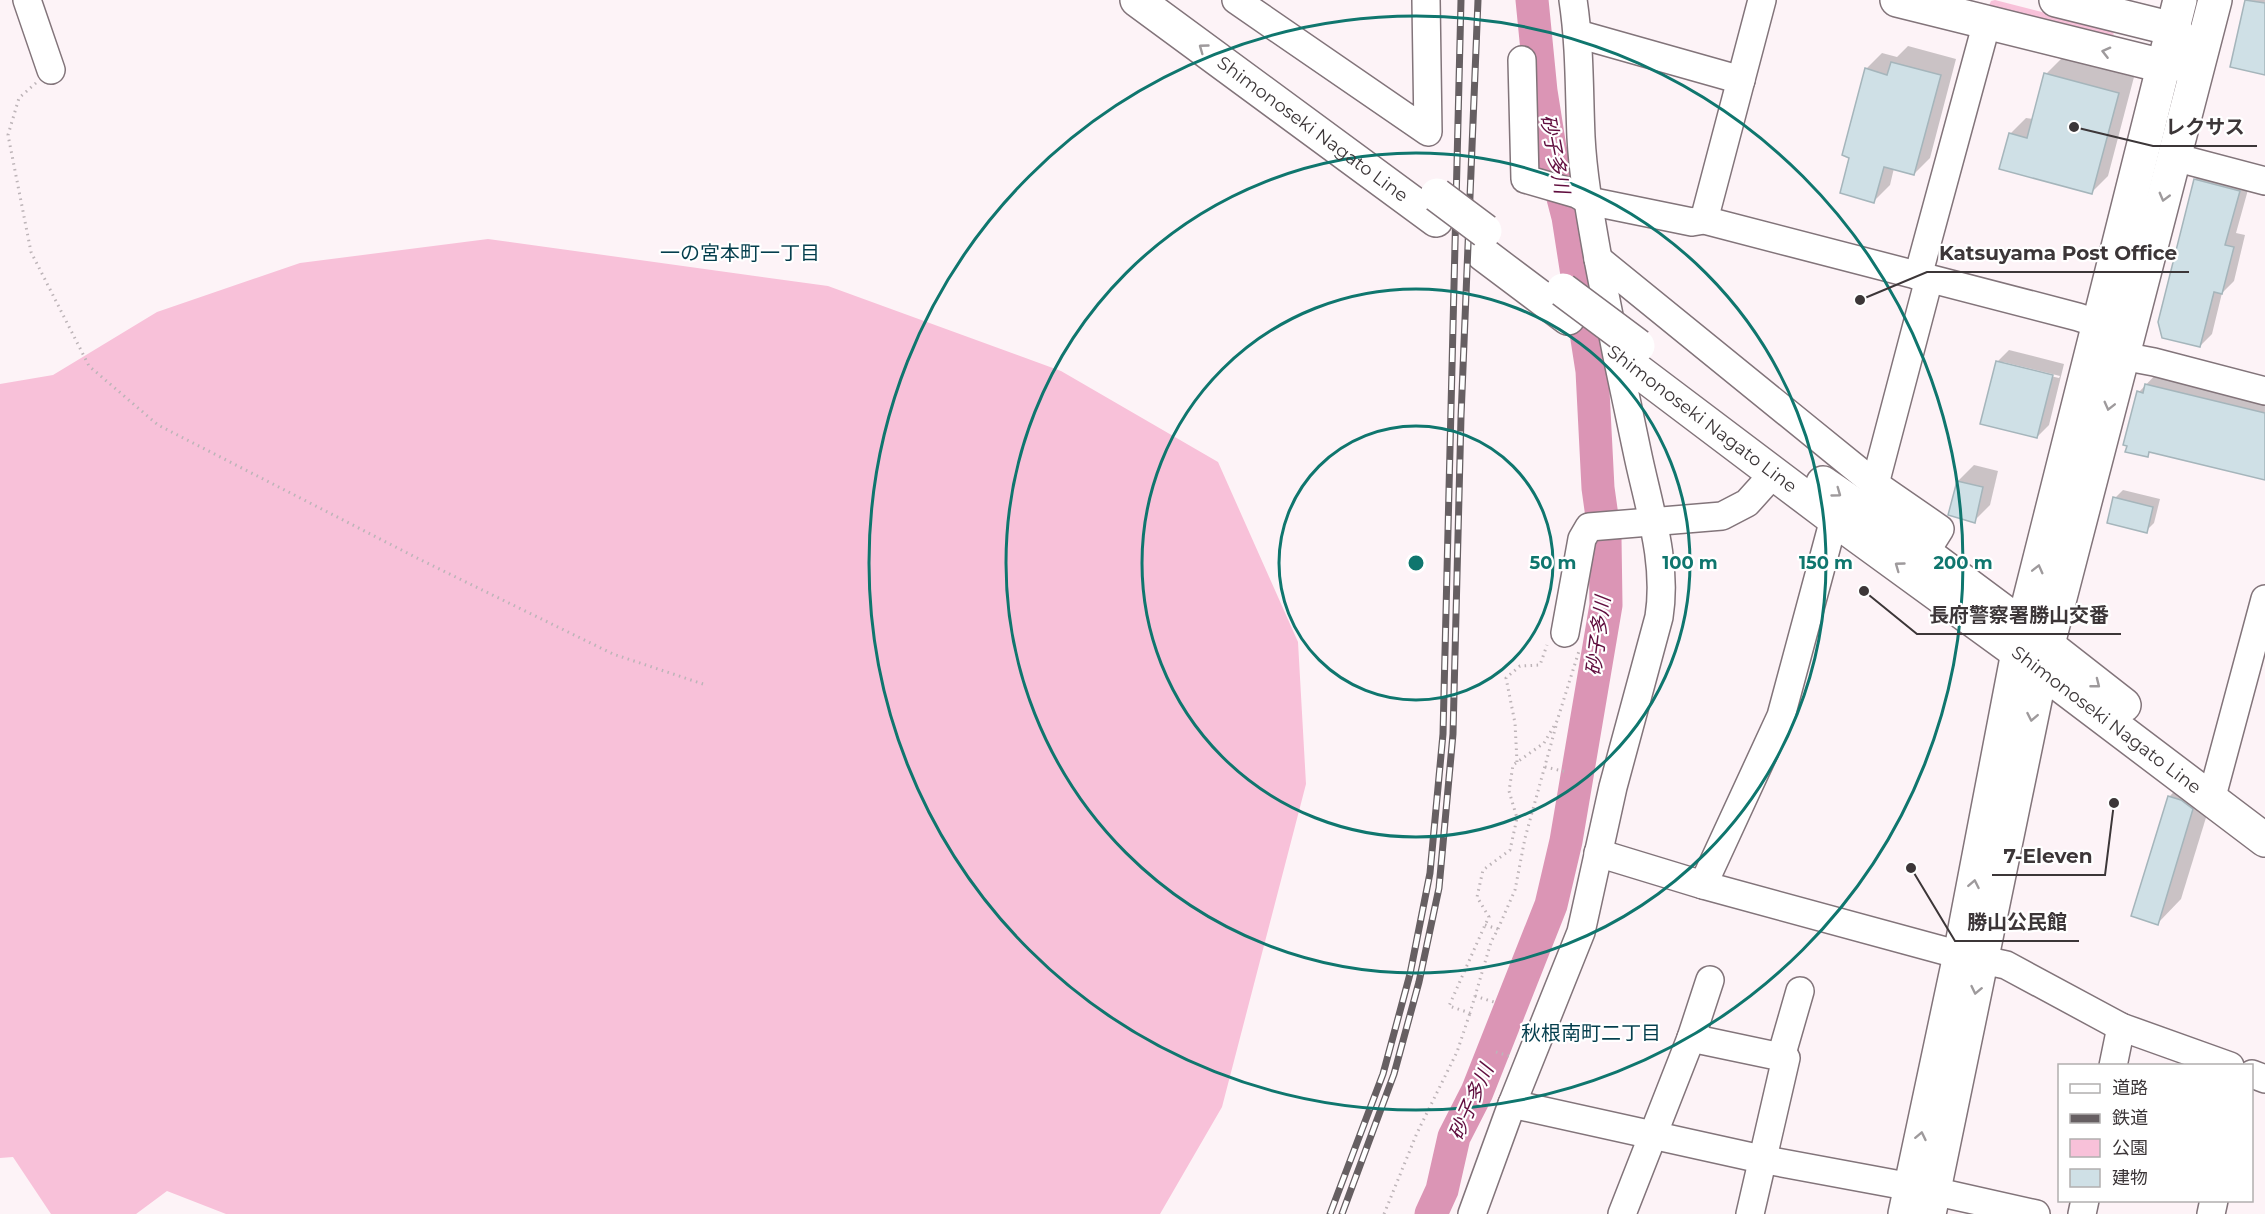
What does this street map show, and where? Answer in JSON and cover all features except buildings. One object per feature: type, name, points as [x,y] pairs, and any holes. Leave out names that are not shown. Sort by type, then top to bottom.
[{"type":"main road","name":"Shimonoseki Nagato Line","points":[[1137,0],[1437,208],[1638,358],[1925,553],[2033,649],[2214,789],[2265,840]]},
{"type":"main road","name":"Shimonoseki Nagato Line","points":[[1175,0],[1437,208]]},
{"type":"main road","points":[[1898,0],[1978,13],[2163,66],[2200,59]]},
{"type":"main road","points":[[2056,0],[2176,14]]},
{"type":"main road","points":[[2033,649],[2122,356],[2215,0]]},
{"type":"main road","points":[[2176,14],[2200,59]]},
{"type":"main road","points":[[1919,1202],[1971,957],[2098,324],[2176,14]]},
{"type":"main road","name":"Shimonoseki Nagato Line","points":[[1638,358],[1834,519],[2033,649]]},
{"type":"main road","name":"Shimonoseki Nagato Line","points":[[2214,789],[2265,813]]},
{"type":"street","points":[[27,0],[51,70]]},
{"type":"street","points":[[1244,2],[1428,132],[1426,0]]},
{"type":"street","points":[[1472,1214],[1512,1104],[1581,932],[1613,787],[1664,592],[1642,524],[1637,452],[1598,259],[1583,197],[1578,34],[1573,0]]},
{"type":"street","points":[[1704,220],[1762,0]]},
{"type":"street","points":[[1875,484],[1924,277],[1978,13]]},
{"type":"street","points":[[1578,34],[1742,80]]},
{"type":"street","points":[[1522,60],[1525,179],[1583,197],[1692,222],[1704,220],[2098,324],[2122,356],[2265,391]]},
{"type":"street","points":[[2174,157],[2265,181]]},
{"type":"street","points":[[1598,259],[1875,484],[1940,529],[1925,553]]},
{"type":"street","points":[[1565,633],[1582,539],[1589,527],[1722,516],[1747,503],[1775,472]]},
{"type":"street","points":[[1702,885],[1781,716],[1834,519]]},
{"type":"street","points":[[2214,789],[2261,630],[2265,599]]},
{"type":"street","points":[[1598,853],[1702,885],[2006,965],[2121,1027],[2226,1064]]},
{"type":"street","points":[[1622,1214],[1710,980]]},
{"type":"street","points":[[1781,1057],[1800,991]]},
{"type":"street","points":[[2113,1064],[2121,1027]]},
{"type":"street","points":[[1690,1038],[1786,1058],[1750,1214]]},
{"type":"street","points":[[1512,1104],[1761,1159],[1919,1202],[2036,1214]]},
{"type":"path","points":[[51,70],[19,98],[8,135],[31,252],[89,366],[158,424],[421,560],[613,654],[703,684]]},
{"type":"path","points":[[1384,1214],[1417,1133],[1456,1052],[1491,942],[1515,890],[1525,838],[1556,723],[1580,648],[1565,633],[1550,638],[1540,665],[1520,666],[1506,678],[1515,723],[1517,762]]},
{"type":"path","points":[[1470,1013],[1449,1006],[1489,917],[1477,897],[1483,870],[1510,850],[1517,818],[1509,791],[1513,765],[1544,743],[1556,723]]},
{"type":"path","points":[[1545,767],[1567,772]]},
{"type":"path","points":[[1485,925],[1498,929]]},
{"type":"path","points":[[1475,996],[1497,1003]]},
{"type":"green space","points":[[1995,0],[2109,29],[2114,34],[2112,37],[1988,8],[1991,1]]},
{"type":"green space","points":[[488,239],[828,286],[1061,371],[1218,462],[1298,642],[1306,784],[1222,1107],[1160,1214],[226,1214],[167,1191],[136,1214],[51,1214],[13,1157],[0,1158],[0,384],[53,375],[157,312],[300,263]]},
{"type":"waterway","name":"砂子多川","points":[[1431,1214],[1442,1190],[1454,1137],[1477,1092],[1551,905],[1566,841],[1606,605],[1605,538],[1598,488],[1592,371],[1568,217],[1550,148],[1541,91],[1532,0]]},
{"type":"railway","points":[[1330,1214],[1383,1074],[1410,974],[1430,873],[1443,734],[1461,0]]},
{"type":"railway","points":[[1342,1214],[1394,1074],[1419,982],[1439,888],[1453,734],[1461,417],[1478,0]]},
{"type":"place","name":"レクサス","points":[[2074,127]]},
{"type":"place","name":"Katsuyama Post Office","points":[[1860,300]]},
{"type":"place","name":"長府警察署勝山交番","points":[[1864,591]]},
{"type":"place","name":"7-Eleven","points":[[2114,803]]},
{"type":"place","name":"勝山公民館","points":[[1911,868]]},
{"type":"district","name":"一の宮本町一丁目","points":[[740,253]]},
{"type":"district","name":"秋根南町二丁目","points":[[1591,1033]]}]
